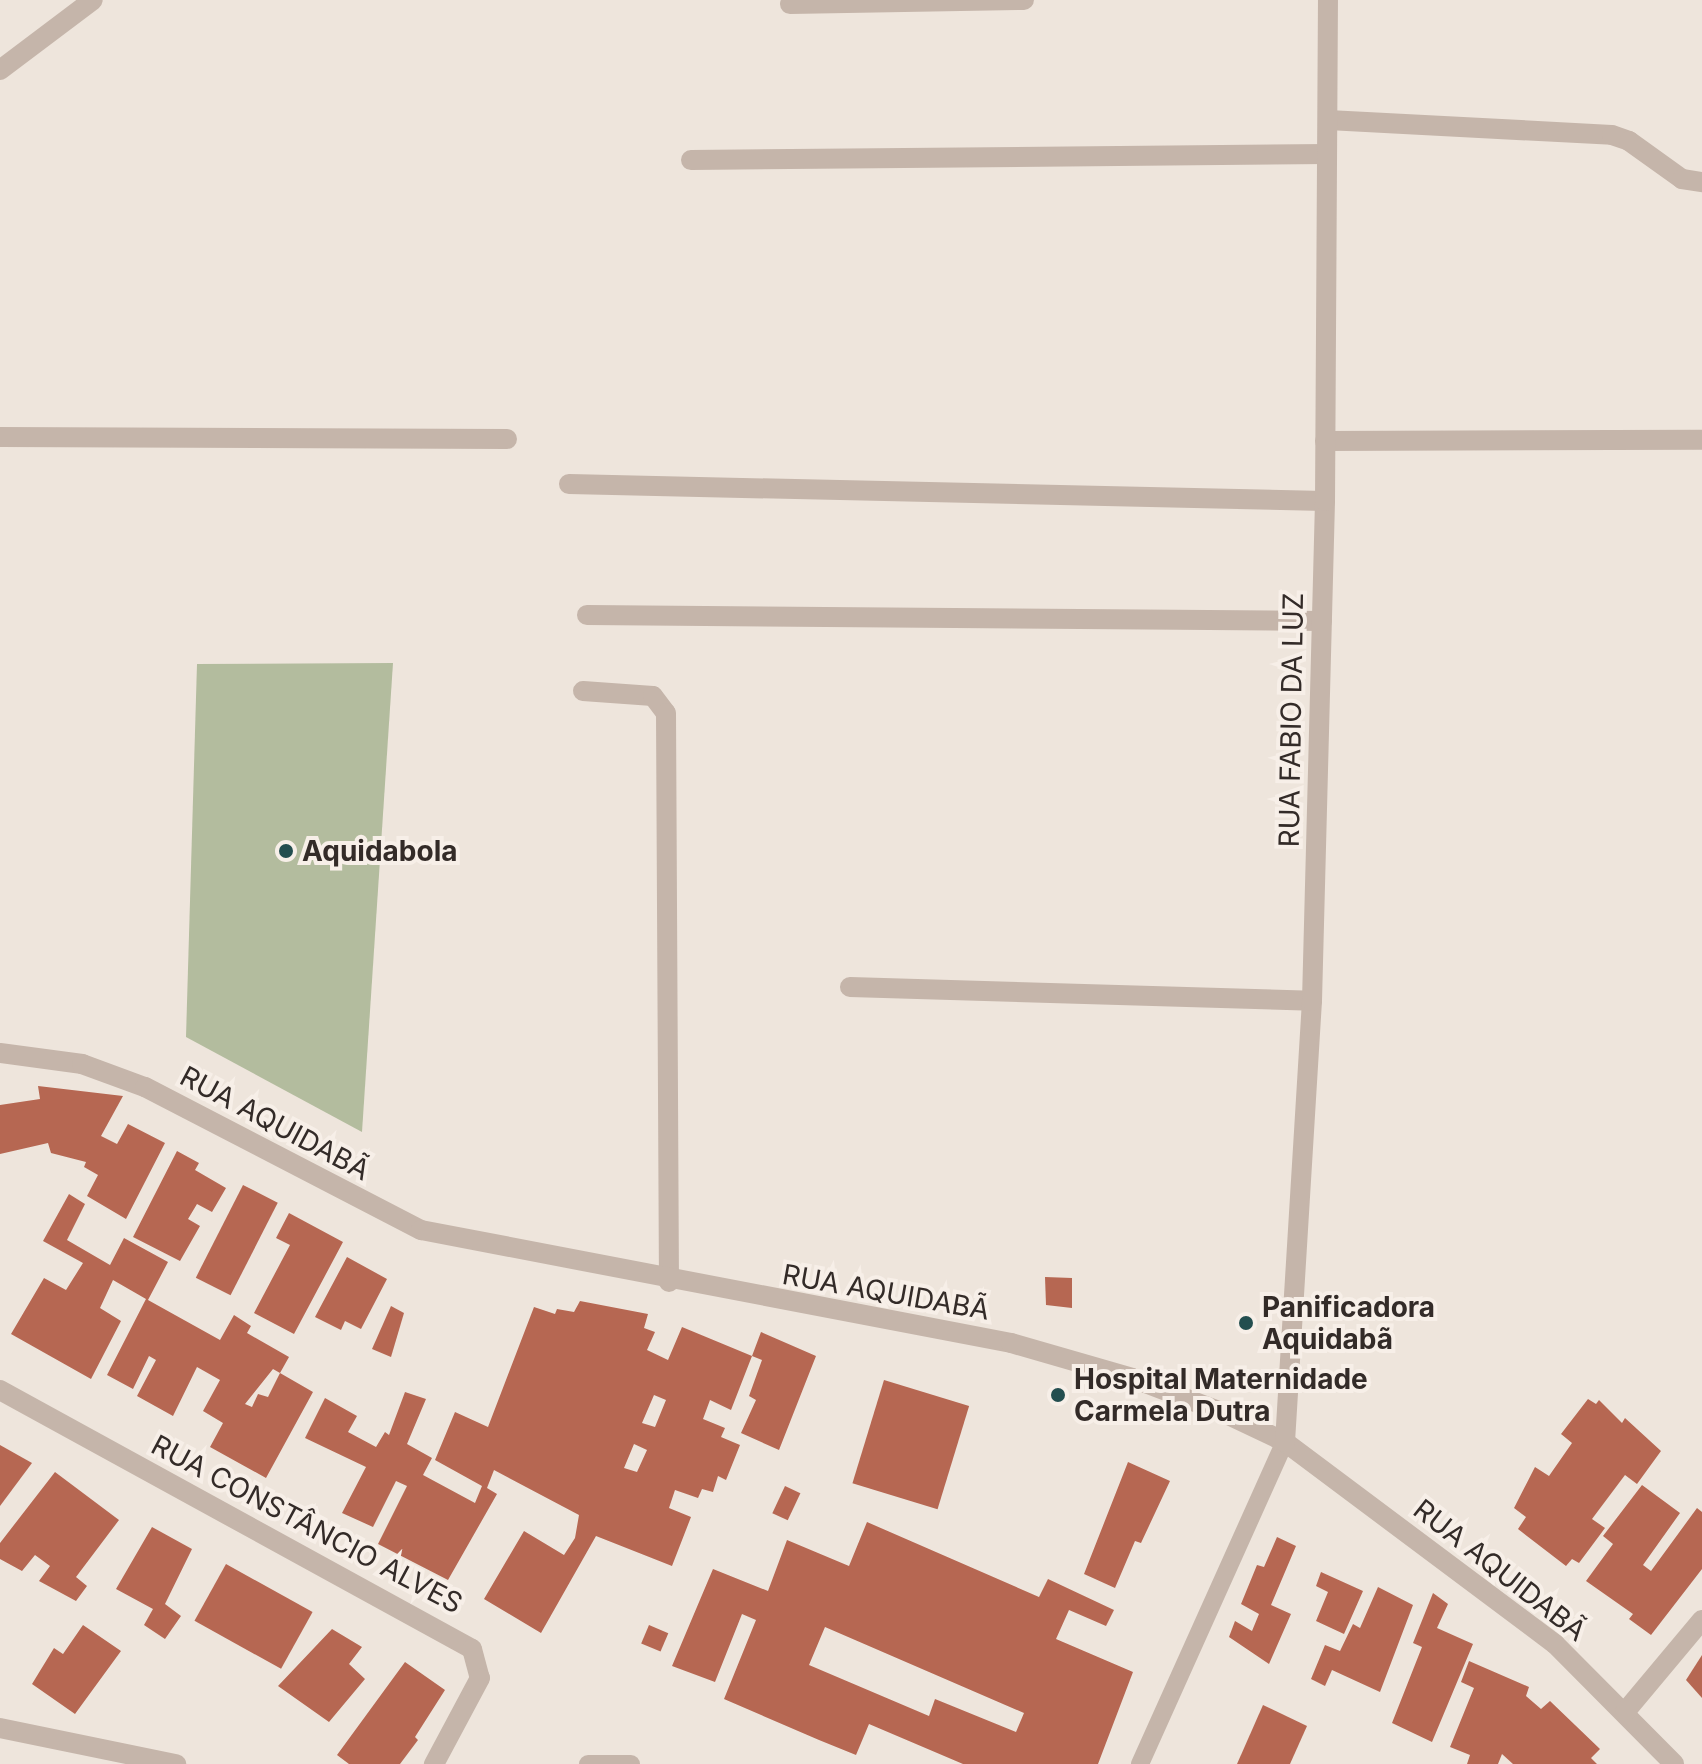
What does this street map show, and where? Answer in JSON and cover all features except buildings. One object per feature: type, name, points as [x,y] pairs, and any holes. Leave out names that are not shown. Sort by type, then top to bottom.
[{"type":"street","points":[[0,70],[93,0]]},
{"type":"street","points":[[790,4],[1024,0]]},
{"type":"street","name":"RUA FABIO DA LUZ","points":[[1285,1442],[1312,1001],[1325,501],[1328,0]]},
{"type":"street","points":[[1328,120],[1612,135],[1629,141],[1682,179],[1702,182]]},
{"type":"street","points":[[691,160],[1327,154]]},
{"type":"street","points":[[0,437],[507,439]]},
{"type":"street","points":[[1325,441],[1702,440]]},
{"type":"street","points":[[569,484],[1325,501]]},
{"type":"street","points":[[587,615],[1322,621]]},
{"type":"street","points":[[583,691],[653,696],[666,713],[669,1282]]},
{"type":"street","points":[[850,987],[1312,1001]]},
{"type":"street","name":"RUA AQUIDABÃ","points":[[0,1053],[82,1064],[145,1087],[421,1230],[669,1282],[1011,1343],[1132,1378],[1285,1442],[1555,1644],[1674,1764]]},
{"type":"street","name":"RUA CONSTÂNCIO ALVES","points":[[0,1390],[466,1643],[480,1663],[480,1678],[434,1764]]},
{"type":"street","points":[[1625,1712],[1702,1620]]},
{"type":"street","points":[[0,1728],[176,1764]]},
{"type":"lane","points":[[1140,1764],[1285,1442]]},
{"type":"lane","points":[[588,1764],[631,1764]]},
{"type":"green space","name":"Aquidabola","points":[[393,663],[362,1132],[186,1037],[197,664]]},
{"type":"place","name":"Aquidabola","points":[[286,851]]},
{"type":"place","name":"Panificadora Aquidabã","points":[[1246,1323]]},
{"type":"place","name":"Hospital Maternidade Carmela Dutra","points":[[1058,1395]]}]
